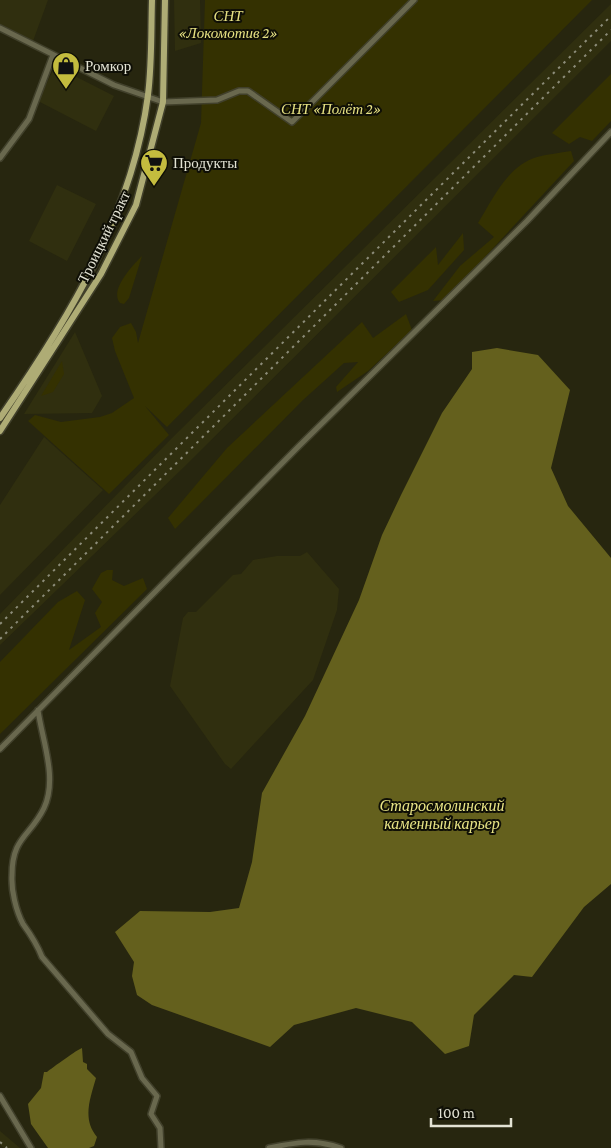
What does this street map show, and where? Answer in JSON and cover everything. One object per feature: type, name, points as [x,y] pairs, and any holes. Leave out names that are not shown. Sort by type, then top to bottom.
[{"type":"main road","name":"Троицкий тракт","points":[[0,418],[75,301],[92,269],[123,195],[148,96],[151,64],[152,0]]},
{"type":"main road","name":"Троицкий тракт","points":[[0,431],[78,313],[128,224],[144,180],[163,102],[166,0]]},
{"type":"street","points":[[0,28],[114,85],[163,102],[217,100],[239,91],[248,91],[292,122],[414,0]]},
{"type":"street","points":[[0,158],[29,119],[53,55]]},
{"type":"street","points":[[0,748],[527,221],[611,132]]},
{"type":"street","points":[[38,710],[49,766],[49,785],[44,808],[14,850],[12,877],[15,901],[22,922],[37,942],[42,957],[108,1034],[131,1052],[142,1078],[157,1096],[151,1114],[160,1128],[161,1148]]},
{"type":"street","points":[[0,1096],[31,1148]]},
{"type":"street","points":[[269,1148],[303,1142],[322,1142],[341,1148]]},
{"type":"shaded area","points":[[0,0],[48,0],[33,41],[0,24]]},
{"type":"shaded area","points":[[174,0],[200,0],[201,43],[175,51]]},
{"type":"shaded area","points":[[611,4],[611,41],[184,467],[0,645],[0,614],[172,438]]},
{"type":"shaded area","points":[[55,66],[114,96],[96,131],[38,101]]},
{"type":"shaded area","points":[[57,185],[96,204],[67,261],[29,241]]},
{"type":"shaded area","points":[[75,332],[102,396],[92,413],[24,414]]},
{"type":"shaded area","points":[[44,437],[103,490],[0,595],[0,505]]},
{"type":"shaded area","points":[[307,552],[339,589],[337,610],[313,680],[231,769],[225,764],[170,686],[183,618],[188,612],[196,612],[233,575],[241,574],[253,560],[277,556],[300,556]]},
{"type":"shaded area","points":[[0,1131],[20,1148],[4,1148],[0,1145]]},
{"type":"green space","name":"СНТ «Полёт 2»","points":[[205,0],[592,0],[167,427],[145,406],[169,435],[109,494],[28,421],[35,415],[61,422],[100,417],[112,413],[134,398],[115,351],[112,338],[120,327],[131,323],[136,332],[138,343],[201,123]]},
{"type":"green space","points":[[611,74],[611,121],[592,141],[580,137],[569,144],[552,133]]},
{"type":"green space","points":[[571,151],[574,161],[445,300],[433,301],[460,266],[494,237],[478,223],[495,194],[509,176],[526,161],[550,154]]},
{"type":"green space","points":[[463,233],[464,250],[428,290],[399,302],[391,292],[436,247],[438,265]]},
{"type":"green space","points":[[142,256],[129,298],[124,304],[120,303],[117,298],[120,285],[128,271]]},
{"type":"green space","points":[[406,314],[412,330],[368,371],[337,392],[336,387],[358,362],[344,363],[303,400],[175,529],[168,518],[227,448],[362,322],[373,338]]},
{"type":"green space","points":[[62,361],[64,374],[53,392],[41,396]]},
{"type":"green space","points":[[113,570],[112,580],[124,586],[143,578],[147,589],[0,734],[0,662],[58,602],[77,591],[85,600],[69,650],[101,627],[95,613],[102,602],[92,589],[101,573]]},
{"type":"water","name":"Старосмолинский каменный карьер","points":[[497,348],[538,355],[570,390],[551,468],[568,506],[611,558],[611,884],[584,907],[532,977],[514,975],[474,1015],[469,1046],[445,1054],[412,1022],[356,1008],[294,1025],[270,1047],[152,1005],[137,995],[132,976],[134,962],[115,932],[140,911],[210,912],[239,908],[252,862],[262,793],[305,716],[359,600],[382,535],[401,495],[442,413],[472,369],[472,352]]},
{"type":"water","points":[[82,1048],[83,1062],[87,1064],[87,1069],[96,1078],[89,1109],[92,1130],[97,1137],[94,1146],[89,1148],[48,1148],[31,1124],[28,1104],[41,1088],[44,1072],[47,1072]]},
{"type":"railway","points":[[0,624],[611,16]]},
{"type":"railway","points":[[0,639],[611,30]]},
{"type":"railway","points":[[0,1142],[7,1148]]},
{"type":"place","name":"Ромкор","points":[[66,90]]},
{"type":"place","name":"Продукты","points":[[154,187]]},
{"type":"park label","name":"СНТ «Локомотив 2»","points":[[228,24]]}]
